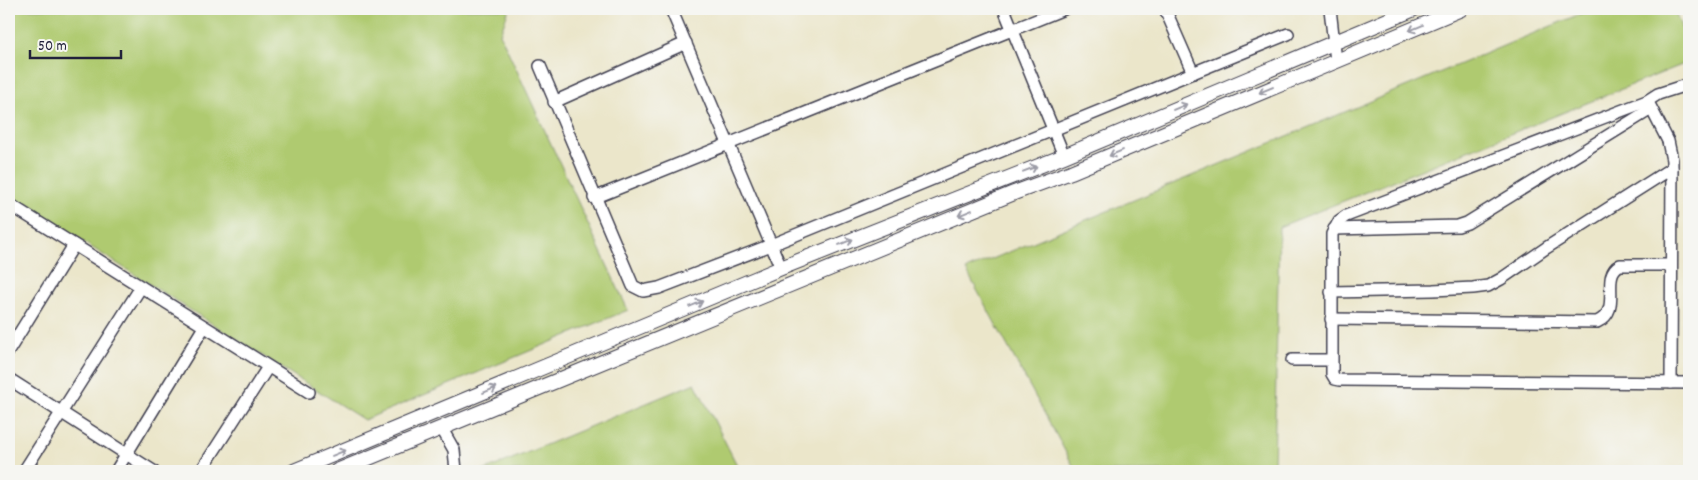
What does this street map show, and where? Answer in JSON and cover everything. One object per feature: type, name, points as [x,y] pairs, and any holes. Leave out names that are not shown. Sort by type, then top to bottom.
[{"type":"street","points":[[671,9],[781,268]]},
{"type":"street","points":[[1004,9],[1064,156]]},
{"type":"street","points":[[594,198],[1064,9]]},
{"type":"street","points":[[1164,9],[1193,74]]},
{"type":"street","points":[[1330,9],[1336,61]]},
{"type":"street","points":[[294,471],[781,268],[1064,156],[1414,9]]},
{"type":"street","points":[[337,471],[1014,193],[1070,172],[1461,9]]},
{"type":"street","points":[[540,66],[594,198],[633,286],[643,291],[659,288],[771,245],[1288,34]]},
{"type":"street","points":[[554,102],[686,43]]},
{"type":"street","points":[[1334,229],[1458,226],[1466,223],[1649,105],[1667,91],[1689,84]]},
{"type":"street","points":[[1649,105],[1668,141],[1672,160],[1671,383]]},
{"type":"street","points":[[1649,105],[1346,216],[1339,221],[1332,234],[1332,374],[1335,379],[1340,380],[1689,383]]},
{"type":"street","points":[[1331,292],[1458,289],[1488,286],[1672,168]]},
{"type":"street","points":[[1008,177],[1014,193]]},
{"type":"street","points":[[9,204],[309,392]]},
{"type":"street","points":[[9,350],[74,245]]},
{"type":"street","points":[[1331,319],[1596,322],[1603,320],[1611,306],[1611,278],[1612,272],[1616,267],[1620,265],[1671,265]]},
{"type":"street","points":[[24,471],[141,287]]},
{"type":"street","points":[[116,471],[204,327]]},
{"type":"street","points":[[1292,360],[1331,360]]},
{"type":"street","points":[[201,471],[268,366]]},
{"type":"street","points":[[9,379],[153,471]]},
{"type":"street","points":[[442,428],[454,450],[456,471]]},
{"type":"green space","points":[[9,9],[509,9],[500,34],[628,310],[364,420],[9,195]]},
{"type":"green space","points":[[1592,9],[1674,9],[1689,47],[1689,62],[1279,227],[1274,471],[1076,471],[966,270]]},
{"type":"green space","points":[[695,383],[740,471],[483,471]]}]
